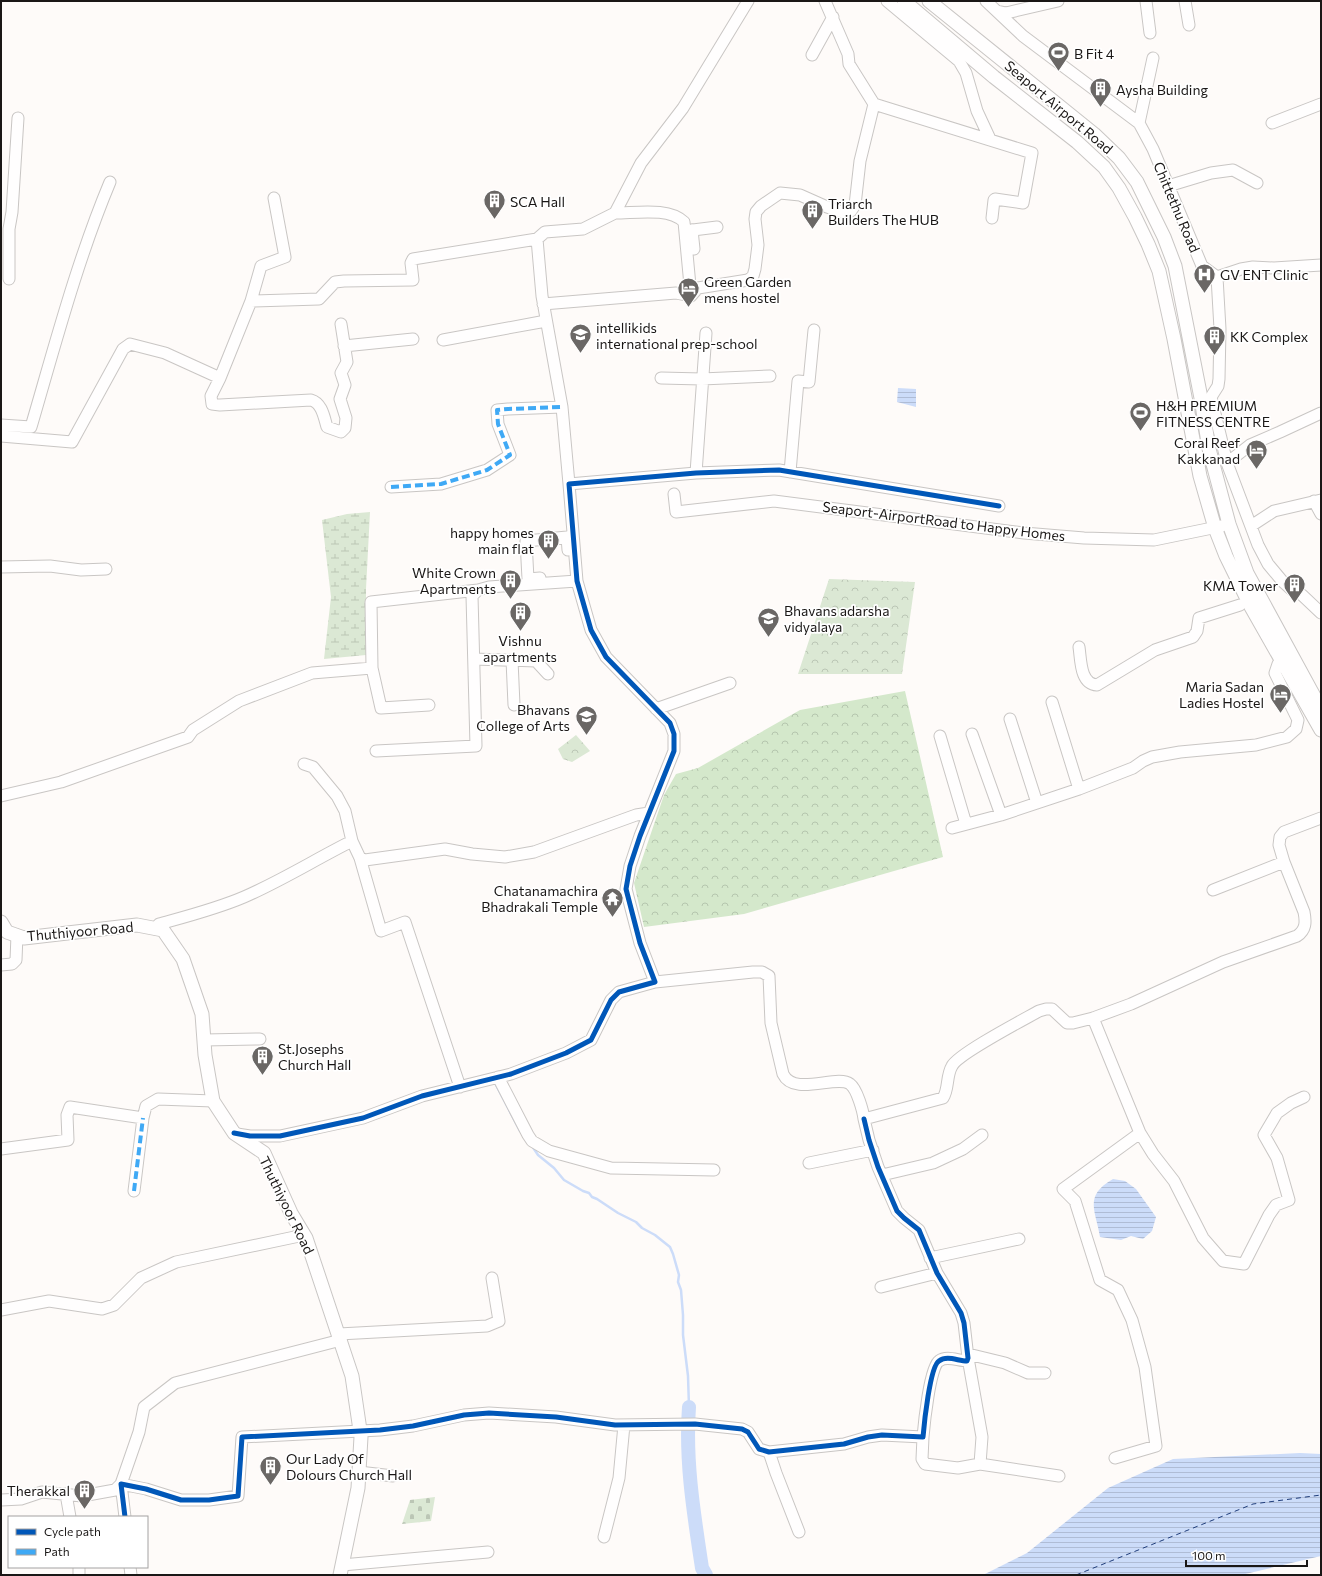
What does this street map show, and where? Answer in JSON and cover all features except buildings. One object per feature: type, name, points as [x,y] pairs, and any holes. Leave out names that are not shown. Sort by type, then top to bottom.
[{"type":"main road","points":[[904,1],[994,77],[1077,142],[1104,167],[1135,217],[1148,244],[1158,271],[1174,339],[1200,476],[1215,528],[1226,556],[1250,605],[1287,658],[1321,730]]},
{"type":"main road","name":"Seaport Airport Road","points":[[936,2],[1094,134],[1119,158],[1137,182],[1156,218],[1175,266],[1206,397],[1212,464],[1229,524],[1246,573],[1287,658],[1321,709]]},
{"type":"main road","points":[[1186,400],[1206,397]]},
{"type":"main road","name":"Thuthiyoor Road","points":[[1,922],[7,932],[24,938],[137,925],[163,930],[183,959],[202,1014],[204,1040],[213,1101],[234,1133],[264,1153],[291,1213],[304,1235],[340,1337],[352,1376],[360,1432],[359,1472],[358,1488],[341,1570]]},
{"type":"street","points":[[615,213],[641,163],[683,108],[748,1]]},
{"type":"street","points":[[826,1],[848,54],[849,64],[874,104],[1030,151],[1032,154],[1023,203],[995,199],[992,218]]},
{"type":"street","points":[[887,1],[959,60],[966,73],[977,111],[990,139]]},
{"type":"street","name":"Chittethu Road","points":[[986,1],[1023,36],[1139,123],[1153,149],[1202,266],[1217,277]]},
{"type":"street","points":[[997,11],[1006,13],[1058,1]]},
{"type":"street","points":[[1146,1],[1150,33]]},
{"type":"street","points":[[1185,1],[1189,24]]},
{"type":"street","points":[[812,55],[833,17]]},
{"type":"street","points":[[1139,123],[1154,58]]},
{"type":"street","points":[[691,296],[698,288],[748,280],[753,276],[758,244],[755,219],[756,212],[760,206],[780,193],[800,195],[827,207],[846,213],[851,211],[855,205],[860,160],[874,104]]},
{"type":"street","points":[[1272,123],[1321,104]]},
{"type":"street","points":[[9,279],[9,229],[12,212],[18,118]]},
{"type":"street","points":[[1168,186],[1211,173],[1233,170],[1257,183]]},
{"type":"street","points":[[1,425],[31,427],[74,283],[110,182]]},
{"type":"street","points":[[274,198],[285,257],[261,266],[251,301],[220,378],[211,396],[212,404],[220,405],[311,400],[316,401],[321,408],[327,427],[341,432],[345,428],[346,418],[340,398],[345,384],[341,373],[347,362],[341,324]]},
{"type":"street","points":[[251,301],[319,299],[335,282],[344,280],[413,280],[413,259],[537,239],[546,232],[583,229],[615,213],[663,212],[678,216],[689,230],[696,280],[699,282],[730,276]]},
{"type":"street","points":[[689,230],[718,227]]},
{"type":"street","points":[[689,230],[691,296]]},
{"type":"street","points":[[537,239],[543,304],[562,407],[569,484],[574,577]]},
{"type":"street","points":[[1321,265],[1274,268],[1253,267],[1241,269],[1217,277],[1220,329],[1219,379],[1218,386],[1206,397],[1227,463],[1258,545],[1268,564],[1292,590],[1302,595],[1321,613]]},
{"type":"street","points":[[543,304],[676,293],[691,296]]},
{"type":"street","points":[[444,340],[546,321]]},
{"type":"street","points":[[790,472],[798,381],[809,382],[814,330]]},
{"type":"street","points":[[696,473],[706,333]]},
{"type":"street","points":[[344,346],[412,338]]},
{"type":"street","points":[[1,436],[72,442],[123,349],[130,344],[165,353],[220,378]]},
{"type":"street","points":[[661,378],[702,379],[770,376]]},
{"type":"street","points":[[391,487],[441,484],[487,470],[510,455],[498,424],[497,410],[508,408],[562,407]]},
{"type":"street","points":[[1227,463],[1250,445],[1321,413]]},
{"type":"street","points":[[569,484],[696,473],[779,470],[999,506]]},
{"type":"street","name":"Seaport-AirportRoad to Happy Homes","points":[[674,494],[676,512],[774,501],[1084,538],[1154,540],[1229,524]]},
{"type":"street","points":[[1251,526],[1274,511],[1317,501],[1321,514]]},
{"type":"street","points":[[574,577],[528,580],[526,541],[567,538],[574,577],[591,630],[606,657],[670,723],[674,734],[674,750],[630,866],[626,889],[640,942],[655,982]]},
{"type":"street","points":[[1,567],[50,566],[81,570],[106,569]]},
{"type":"street","points":[[429,705],[381,708],[372,668],[371,602],[574,577]]},
{"type":"street","points":[[376,751],[476,746],[472,596],[478,590]]},
{"type":"street","points":[[1079,647],[1084,676],[1087,681],[1092,684],[1097,684],[1155,650],[1193,637],[1197,631],[1199,618],[1240,605]]},
{"type":"street","points":[[952,828],[1001,815],[1079,790],[1133,768],[1152,757],[1180,752],[1256,744],[1287,737],[1296,729],[1298,720],[1275,673],[1278,664],[1287,658]]},
{"type":"street","points":[[474,660],[536,661],[548,674]]},
{"type":"street","points":[[512,660],[514,704]]},
{"type":"street","points":[[1,796],[61,782],[188,737],[193,730],[239,700],[312,673],[372,668]]},
{"type":"street","points":[[656,708],[730,683]]},
{"type":"street","points":[[1052,702],[1079,790]]},
{"type":"street","points":[[1010,719],[1037,803]]},
{"type":"street","points":[[972,734],[1001,815]]},
{"type":"street","points":[[940,736],[966,824]]},
{"type":"street","points":[[304,764],[313,767],[337,796],[345,811],[352,841],[360,858],[381,930],[405,922],[460,1086]]},
{"type":"street","points":[[360,858],[365,860],[445,849],[478,855],[505,857],[534,852],[636,815],[649,813]]},
{"type":"street","points":[[864,1119],[943,1098],[945,1095],[949,1074],[954,1062],[1039,1011],[1052,1009],[1057,1012],[1062,1020],[1067,1024],[1073,1024],[1131,1004],[1223,962],[1290,940],[1302,932],[1306,921],[1304,912],[1284,862],[1279,845],[1280,837],[1284,832],[1321,818]]},
{"type":"street","points":[[155,929],[159,924],[211,910],[244,897],[318,860],[352,841]]},
{"type":"street","points":[[1213,890],[1284,862]]},
{"type":"street","points":[[1,965],[12,964],[16,960],[17,936]]},
{"type":"street","points":[[234,1133],[250,1136],[280,1136],[363,1118],[422,1096],[511,1074],[566,1053],[592,1040],[612,1000],[619,992],[655,982],[762,972],[769,976],[771,1023],[783,1074],[786,1080],[792,1083],[811,1084],[846,1082],[852,1085],[882,1176],[898,1211],[919,1230],[937,1274],[961,1313],[964,1323],[982,1437],[980,1464]]},
{"type":"street","points":[[1093,1018],[1140,1134],[1174,1181],[1202,1238],[1223,1261],[1244,1264],[1269,1215],[1276,1205],[1289,1200],[1277,1158],[1264,1135],[1277,1113],[1304,1097]]},
{"type":"street","points":[[204,1040],[260,1039]]},
{"type":"street","points":[[493,1079],[532,1141],[549,1151],[610,1168],[714,1170]]},
{"type":"street","points":[[134,1191],[143,1118],[146,1106],[158,1099],[213,1101]]},
{"type":"street","points":[[1,1149],[68,1140],[67,1116],[70,1107],[143,1118]]},
{"type":"street","points":[[1115,1458],[1156,1446],[1145,1367],[1132,1320],[1118,1290],[1100,1280],[1075,1201],[1063,1189],[1140,1134]]},
{"type":"street","points":[[882,1176],[933,1163],[962,1149],[982,1135]]},
{"type":"street","points":[[809,1163],[873,1150]]},
{"type":"street","points":[[1,1310],[49,1301],[102,1309],[114,1305],[141,1278],[176,1262],[304,1235]]},
{"type":"street","points":[[930,1258],[1019,1239]]},
{"type":"street","points":[[881,1287],[937,1274]]},
{"type":"street","points":[[1,1500],[20,1499],[42,1492],[82,1496],[115,1490],[121,1484],[139,1432],[144,1407],[175,1383],[340,1337],[487,1326],[499,1321],[492,1278]]},
{"type":"street","points":[[968,1356],[1005,1363],[1028,1373],[1045,1373]]},
{"type":"street","points":[[968,1356],[967,1361],[946,1358],[935,1364],[923,1437],[922,1459],[925,1464],[958,1468],[980,1464],[1059,1476]]},
{"type":"street","points":[[121,1484],[146,1489],[181,1500],[209,1500],[238,1496],[242,1437],[360,1432],[414,1426],[464,1416],[489,1413],[556,1417],[624,1425],[695,1424],[742,1429],[748,1432],[759,1449],[769,1452],[829,1446],[882,1435],[923,1437]]},
{"type":"street","points":[[604,1537],[619,1478],[624,1425]]},
{"type":"street","points":[[769,1452],[799,1532]]},
{"type":"street","points":[[359,1472],[393,1476]]},
{"type":"street","points":[[121,1484],[125,1516]]},
{"type":"street","points":[[66,1494],[70,1516]]},
{"type":"street","points":[[341,1570],[488,1552]]},
{"type":"green space","points":[[370,512],[366,589],[366,655],[324,659],[331,597],[322,520],[347,514]]},
{"type":"green space","points":[[829,579],[915,582],[902,674],[798,674]]},
{"type":"green space","points":[[905,691],[943,857],[744,914],[644,927],[634,883],[664,795],[676,774],[698,768],[800,710]]},
{"type":"green space","points":[[576,735],[590,751],[572,762],[563,759],[558,749]]},
{"type":"green space","points":[[435,1497],[431,1521],[402,1524],[410,1500]]},
{"type":"water","points":[[898,388],[916,389],[916,407],[897,402]]},
{"type":"water","points":[[1113,1179],[1125,1181],[1136,1189],[1156,1217],[1152,1231],[1143,1239],[1131,1236],[1121,1240],[1100,1237],[1094,1212],[1095,1198],[1104,1185]]},
{"type":"water","points":[[1300,1453],[1321,1454],[1321,1556],[1241,1575],[983,1575],[1027,1553],[1108,1488],[1173,1459]]},
{"type":"waterway","points":[[494,1081],[520,1131]]},
{"type":"waterway","points":[[532,1146],[538,1155],[554,1168],[564,1180],[589,1193],[592,1197],[636,1222],[642,1228],[655,1235],[670,1247],[679,1275],[678,1282],[681,1290],[689,1407]]},
{"type":"waterway","points":[[689,1407],[688,1447],[691,1488],[702,1568],[706,1575]]},
{"type":"ferry route","points":[[1076,1575],[1253,1504],[1321,1495]]},
{"type":"marked path","points":[[391,487],[441,484],[487,470],[510,455],[498,424],[497,410],[562,407]]},
{"type":"marked path","points":[[134,1191],[143,1118]]},
{"type":"cycle path","points":[[234,1133],[250,1136],[280,1136],[363,1118],[422,1096],[511,1074],[566,1053],[591,1040],[611,1000],[619,992],[655,982],[640,943],[626,889],[630,866],[640,836],[674,751],[674,734],[670,723],[606,657],[591,630],[577,581],[569,484],[696,473],[779,470],[999,506]]},
{"type":"cycle path","points":[[125,1516],[121,1484],[146,1489],[181,1500],[209,1500],[238,1496],[242,1437],[380,1430],[413,1426],[464,1415],[489,1413],[556,1417],[615,1425],[695,1424],[742,1429],[748,1432],[759,1449],[769,1452],[844,1444],[868,1437],[882,1435],[923,1437],[930,1384],[936,1365],[939,1361],[945,1358],[967,1361],[968,1358],[964,1323],[961,1313],[937,1273],[919,1230],[897,1211],[878,1167],[864,1119]]},
{"type":"place","name":"B Fit 4","points":[[1058,72]]},
{"type":"place","name":"Aysha Building","points":[[1100,108]]},
{"type":"place","name":"SCA Hall","points":[[494,220]]},
{"type":"place","name":"Triarch Builders The HUB","points":[[813,230]]},
{"type":"place","name":"GV ENT Clinic","points":[[1205,294]]},
{"type":"place","name":"Green Garden mens hostel","points":[[689,308]]},
{"type":"place","name":"intellikids international prep-school","points":[[581,354]]},
{"type":"place","name":"KK Complex","points":[[1214,356]]},
{"type":"place","name":"H&H PREMIUM FITNESS CENTRE","points":[[1140,432]]},
{"type":"place","name":"Coral Reef Kakkanad","points":[[1256,470]]},
{"type":"place","name":"happy homes main flat","points":[[549,560]]},
{"type":"place","name":"White Crown Apartments","points":[[511,600]]},
{"type":"place","name":"KMA Tower","points":[[1294,604]]},
{"type":"place","name":"Vishnu apartments","points":[[520,632]]},
{"type":"place","name":"Bhavans adarsha vidyalaya","points":[[769,638]]},
{"type":"place","name":"Maria Sadan Ladies Hostel","points":[[1280,714]]},
{"type":"place","name":"Bhavans College of Arts","points":[[586,736]]},
{"type":"place","name":"Chatanamachira Bhadrakali Temple","points":[[613,918]]},
{"type":"place","name":"St.Josephs Church Hall","points":[[262,1076]]},
{"type":"place","name":"Our Lady Of Dolours Church Hall","points":[[271,1486]]},
{"type":"place","name":"Therakkal","points":[[85,1510]]}]
